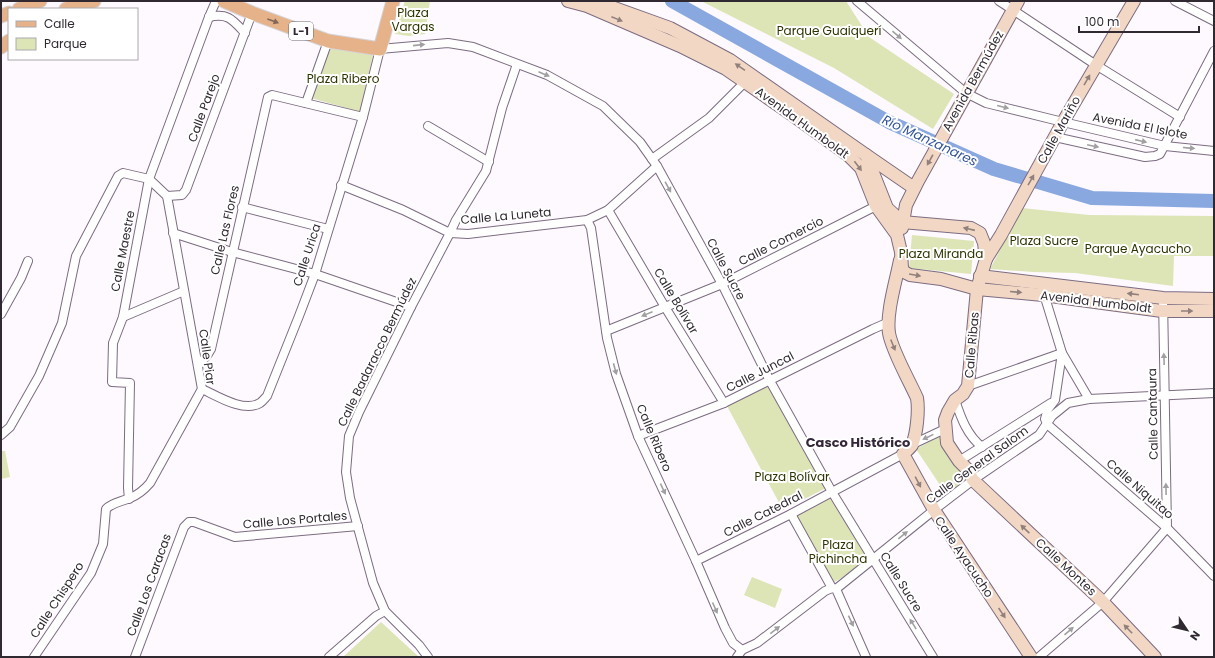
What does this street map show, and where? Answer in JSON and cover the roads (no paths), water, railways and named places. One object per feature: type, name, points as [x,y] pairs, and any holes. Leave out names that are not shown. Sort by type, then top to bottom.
[{"type":"main road","points":[[70,8],[94,1]]},
{"type":"main road","name":"L-1","points":[[224,1],[328,41],[380,49]]},
{"type":"main road","points":[[380,49],[393,1]]},
{"type":"main road","name":"Avenida Humboldt","points":[[568,1],[587,6],[680,46],[726,69],[848,155],[861,168],[876,206],[897,235],[901,252],[902,268],[904,272],[910,275],[941,279],[978,288],[1043,289],[1163,298],[1214,299]]},
{"type":"main road","name":"Avenida Humboldt","points":[[595,1],[670,28],[730,60],[866,155],[887,208],[902,222]]},
{"type":"main road","name":"Calle Mariño","points":[[986,259],[1041,163],[1062,122],[1134,1]]},
{"type":"main road","name":"Avenida Bermúdez","points":[[901,252],[902,222],[906,205],[1016,5]]},
{"type":"main road","points":[[866,155],[916,185]]},
{"type":"main road","points":[[902,222],[971,228],[980,233],[984,243],[986,259],[980,276],[978,288]]},
{"type":"main road","points":[[901,252],[889,322],[890,339],[917,398],[918,406],[914,436],[907,450]]},
{"type":"main road","name":"Avenida Humboldt","points":[[980,276],[1162,311],[1214,311]]},
{"type":"main road","name":"Calle Ribas","points":[[973,480],[968,469],[959,461],[947,443],[945,420],[955,400],[963,394],[968,386],[978,288]]},
{"type":"main road","name":"Calle Ayacucho","points":[[907,450],[934,510],[1031,657]]},
{"type":"main road","name":"Calle Montes","points":[[973,480],[1103,602],[1156,657]]},
{"type":"street","name":"Calle Maestre","points":[[129,499],[130,383],[112,382],[113,343],[123,317],[149,179],[208,17],[216,1]]},
{"type":"street","points":[[998,1],[1016,5],[1096,65],[1180,117]]},
{"type":"street","points":[[1175,1],[1214,21]]},
{"type":"street","name":"Avenida El Islote","points":[[858,2],[966,94],[986,103],[1165,146],[1214,150]]},
{"type":"street","name":"Calle Parejo","points":[[167,196],[182,195],[186,190],[252,13]]},
{"type":"street","points":[[208,17],[218,15],[231,18],[245,33]]},
{"type":"street","points":[[328,41],[306,103],[362,117]]},
{"type":"street","name":"Calle Sucre","points":[[380,49],[448,43],[473,47],[547,75],[603,106],[640,142],[654,162],[722,284],[770,381],[832,492],[933,657]]},
{"type":"street","name":"Calle Urica","points":[[202,389],[226,401],[244,406],[259,403],[267,396],[314,274],[362,117],[380,49]]},
{"type":"street","points":[[1055,137],[1145,157],[1160,154],[1214,51]]},
{"type":"street","name":"Calle Badaracco Bermúdez","points":[[428,657],[419,645],[385,611],[373,583],[350,498],[346,472],[349,436],[359,412],[411,307],[456,220],[486,171],[502,108],[518,64]]},
{"type":"street","name":"Calle La Luneta","points":[[341,185],[409,212],[450,233],[468,234],[587,220],[608,210],[654,162],[709,118],[745,82]]},
{"type":"street","name":"Calle Las Flores","points":[[198,366],[211,349],[266,100],[272,95],[306,103]]},
{"type":"street","points":[[428,126],[489,162]]},
{"type":"street","points":[[1,435],[10,427],[39,376],[62,323],[76,256],[118,176],[123,173],[149,179],[167,196]]},
{"type":"street","name":"Calle Piar","points":[[106,509],[111,504],[129,499],[143,491],[150,483],[202,389],[167,196]]},
{"type":"street","name":"Calle Comercio","points":[[606,331],[722,284],[876,206]]},
{"type":"street","points":[[242,207],[328,229]]},
{"type":"street","name":"Calle Bolívar","points":[[608,210],[724,403]]},
{"type":"street","name":"Calle Ribero","points":[[587,220],[591,228],[606,331],[616,374],[638,436],[696,561],[724,628],[740,654]]},
{"type":"street","points":[[173,233],[232,252],[314,274],[411,307]]},
{"type":"street","points":[[1,314],[21,278],[28,261]]},
{"type":"street","points":[[1043,289],[1062,353],[1089,399]]},
{"type":"street","points":[[123,317],[184,291]]},
{"type":"street","name":"Calle Cantaura","points":[[1163,298],[1162,311],[1167,528]]},
{"type":"street","name":"Calle Juncal","points":[[638,436],[724,403],[889,322]]},
{"type":"street","points":[[968,386],[1062,353]]},
{"type":"street","points":[[1047,424],[1045,420],[1048,409],[1055,400],[1062,353]]},
{"type":"street","name":"Calle General Salom","points":[[740,654],[757,643],[824,591],[834,589],[973,480],[1039,435],[1052,416],[1068,403],[1089,399],[1214,393]]},
{"type":"street","points":[[955,400],[960,416],[973,440],[982,447]]},
{"type":"street","points":[[959,461],[1055,400]]},
{"type":"street","name":"Calle Niquitao","points":[[1047,424],[1167,528],[1214,576]]},
{"type":"street","name":"Calle Catedral","points":[[696,561],[791,514],[946,429]]},
{"type":"street","name":"Calle Chispero","points":[[34,657],[91,573],[104,544],[106,509]]},
{"type":"street","points":[[791,514],[834,589],[866,657]]},
{"type":"street","name":"Calle Los Portales","points":[[188,522],[194,522],[235,537],[358,526]]},
{"type":"street","name":"Calle Los Caracas","points":[[135,657],[184,527],[188,522]]},
{"type":"street","points":[[1039,657],[1103,602],[1167,528]]},
{"type":"street","points":[[329,657],[376,616],[385,611]]},
{"type":"waterway","name":"Río Manzanares","points":[[672,1],[889,122],[994,169],[1092,198],[1214,201]]},
{"type":"district","name":"Casco Histórico","points":[[858,442]]},
{"type":"park label","name":"Plaza Vargas","points":[[413,20]]},
{"type":"park label","name":"Parque Guaiquerí","points":[[829,31]]},
{"type":"park label","name":"Plaza Ribero","points":[[343,79]]},
{"type":"park label","name":"Plaza Sucre","points":[[1044,241]]},
{"type":"park label","name":"Parque Ayacucho","points":[[1138,249]]},
{"type":"park label","name":"Plaza Miranda","points":[[941,254]]},
{"type":"park label","name":"Plaza Bolívar","points":[[792,477]]},
{"type":"park label","name":"Plaza Pichincha","points":[[838,552]]}]
